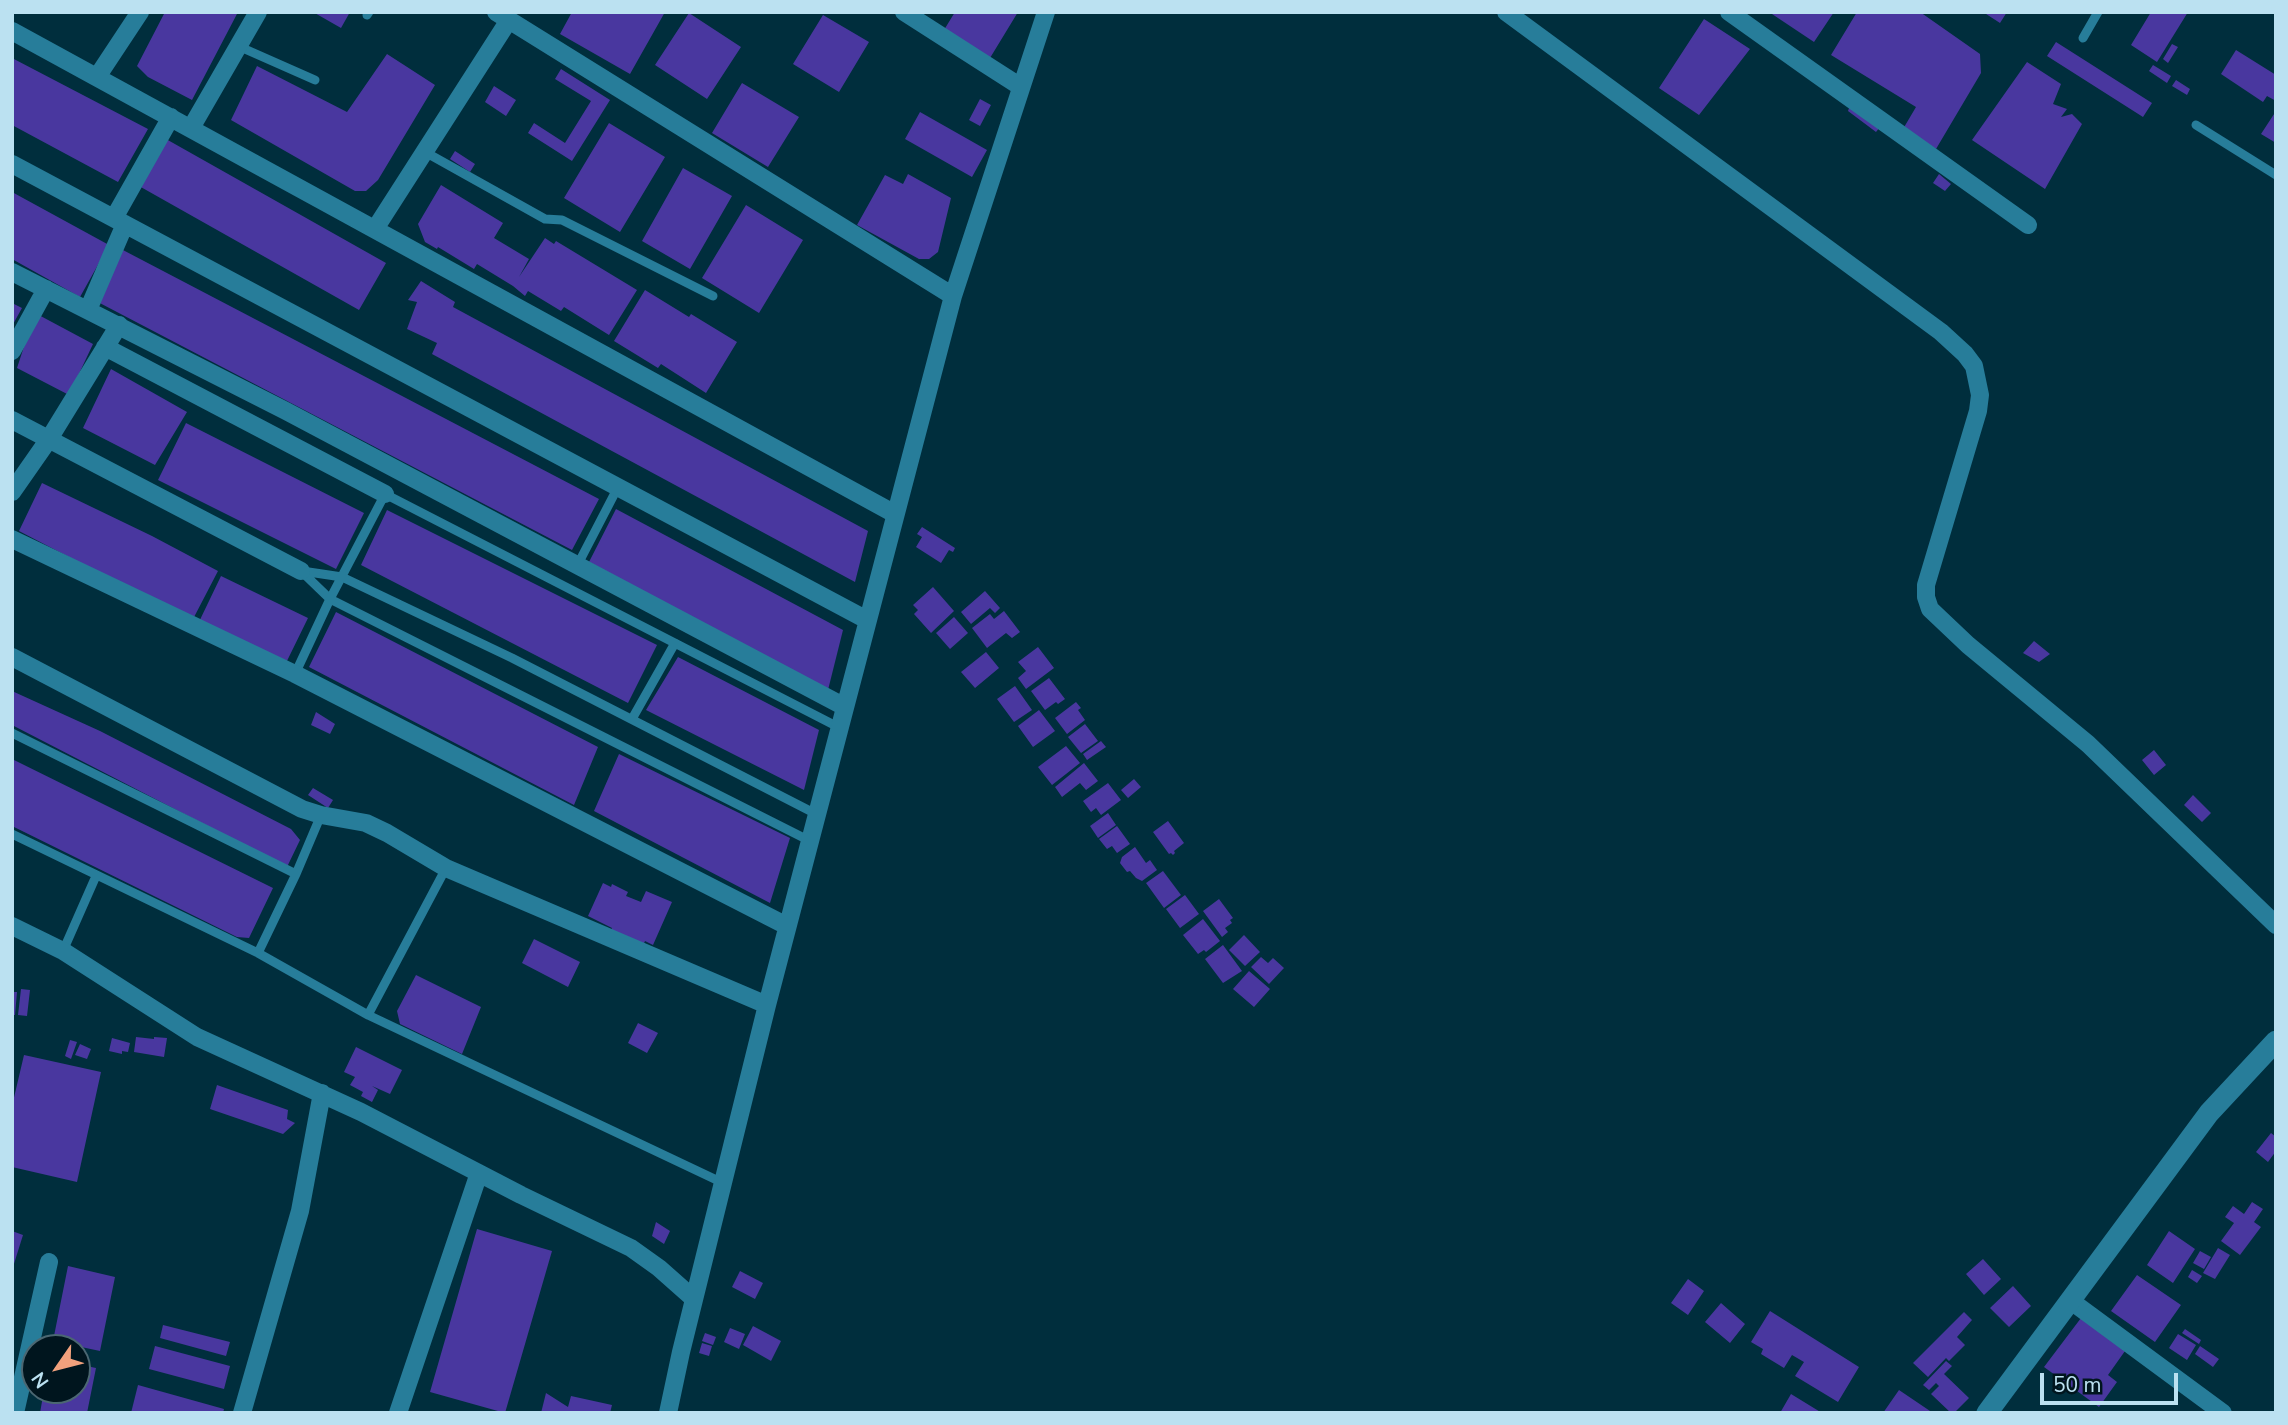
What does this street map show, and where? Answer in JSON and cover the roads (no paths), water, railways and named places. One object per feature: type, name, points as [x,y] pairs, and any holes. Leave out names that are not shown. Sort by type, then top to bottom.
[{"type":"street","points":[[97,76],[140,12]]},
{"type":"street","points":[[191,128],[258,12]]},
{"type":"street","points":[[904,12],[1021,87]]},
{"type":"street","points":[[668,1413],[787,926],[953,296],[1046,12]]},
{"type":"street","points":[[1506,12],[1930,324],[1965,354],[1974,366],[1980,395],[1978,411],[1926,585],[1930,609],[1968,645],[2088,744],[2276,925]]},
{"type":"street","points":[[1729,12],[2028,225]]},
{"type":"street","points":[[375,229],[425,152],[503,16],[953,296]]},
{"type":"street","points":[[12,31],[895,514]]},
{"type":"street","points":[[88,310],[120,221],[171,117]]},
{"type":"street","points":[[12,164],[867,620]]},
{"type":"street","points":[[12,272],[119,325],[845,707]]},
{"type":"street","points":[[12,351],[46,289]]},
{"type":"street","points":[[12,492],[49,439],[119,325]]},
{"type":"street","points":[[105,347],[385,494]]},
{"type":"street","points":[[12,420],[301,571]]},
{"type":"street","points":[[12,539],[295,674],[787,926]]},
{"type":"street","points":[[12,657],[302,809],[320,816],[366,823],[387,832],[446,868],[767,1005]]},
{"type":"street","points":[[12,926],[63,951],[197,1037],[323,1093],[631,1248],[694,1299]]},
{"type":"street","points":[[1987,1413],[2209,1113],[2276,1041]]},
{"type":"street","points":[[242,1413],[300,1211],[323,1093]]},
{"type":"street","points":[[398,1413],[479,1173]]},
{"type":"street","points":[[15,1413],[49,1262]]},
{"type":"street","points":[[2071,1301],[2223,1413]]},
{"type":"lane","points":[[2083,38],[2098,12]]},
{"type":"lane","points":[[238,46],[315,80]]},
{"type":"lane","points":[[2196,125],[2276,175]]},
{"type":"lane","points":[[425,152],[545,219],[562,220],[713,296]]},
{"type":"lane","points":[[577,566],[618,487]]},
{"type":"lane","points":[[295,674],[330,598],[385,494],[840,728]]},
{"type":"lane","points":[[301,571],[342,577],[512,657],[818,815]]},
{"type":"lane","points":[[301,571],[330,598],[810,841]]},
{"type":"lane","points":[[632,719],[675,643]]},
{"type":"lane","points":[[12,733],[296,874]]},
{"type":"lane","points":[[258,953],[320,816]]},
{"type":"lane","points":[[12,834],[258,953],[368,1015],[723,1183]]},
{"type":"lane","points":[[368,1015],[446,868]]},
{"type":"lane","points":[[63,951],[96,876]]}]
